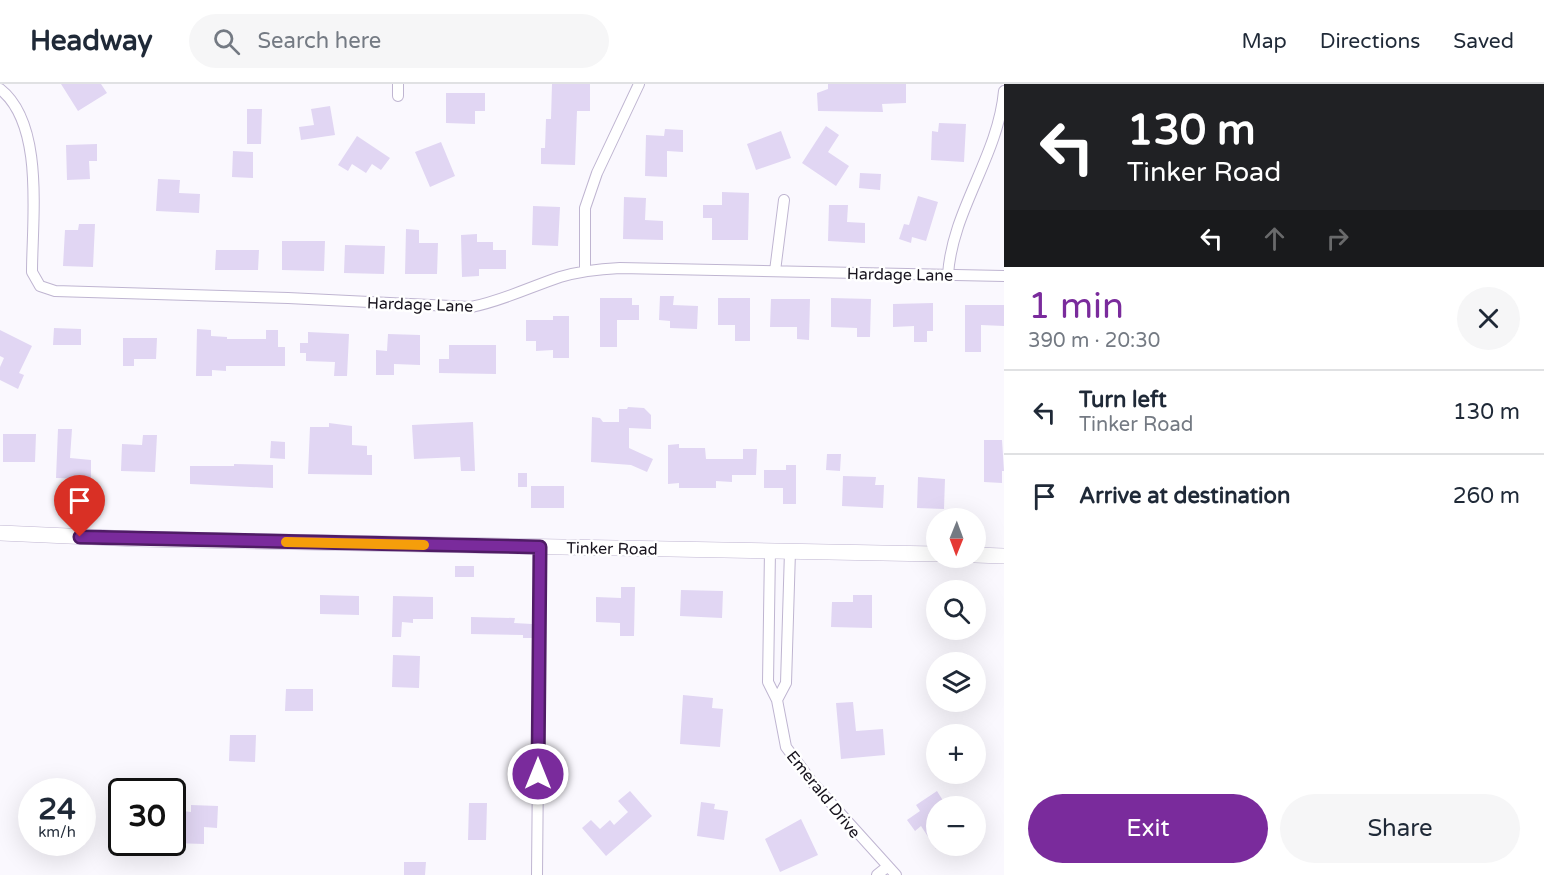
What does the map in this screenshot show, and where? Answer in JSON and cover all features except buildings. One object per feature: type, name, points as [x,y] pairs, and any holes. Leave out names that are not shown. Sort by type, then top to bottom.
[{"type":"main road","name":"Tinker Road","points":[[0,533],[147,539],[926,554]]},
{"type":"main road","points":[[986,555],[1004,556]]},
{"type":"street","points":[[398,84],[398,96]]},
{"type":"street","points":[[585,270],[585,208],[597,173],[639,84]]},
{"type":"street","name":"Hardage Lane","points":[[0,89],[15,108],[29,139],[32,153],[32,272],[34,279],[46,290],[471,307],[585,270],[620,267],[1004,276]]},
{"type":"street","points":[[948,275],[949,255],[959,222],[997,134],[1004,91]]},
{"type":"street","points":[[775,271],[784,200]]},
{"type":"street","points":[[537,875],[540,547]]},
{"type":"street","name":"Emerald Drive","points":[[770,550],[768,682],[777,700],[786,747],[812,782],[892,871]]},
{"type":"street","name":"Emerald Drive","points":[[777,700],[786,683],[789,550]]},
{"type":"street","points":[[877,875],[892,871]]},
{"type":"slow traffic","points":[[286,542],[424,545]]},
{"type":"route","points":[[80,537],[540,547],[538,774]]}]
